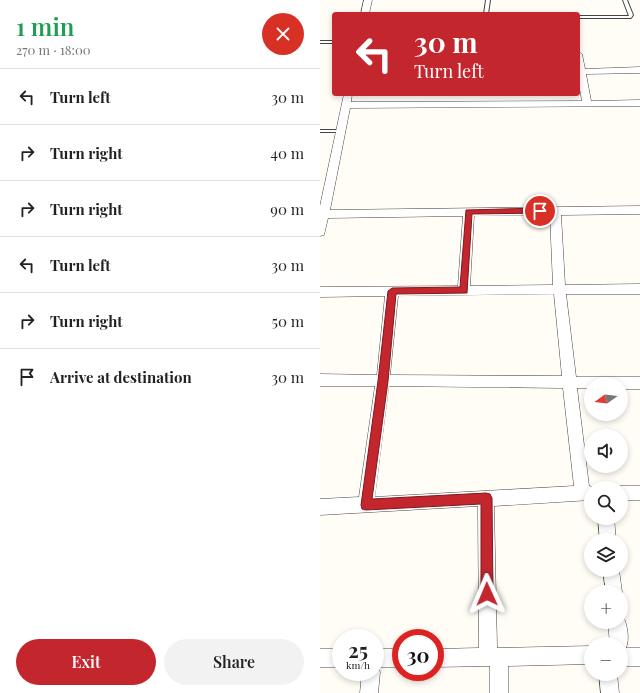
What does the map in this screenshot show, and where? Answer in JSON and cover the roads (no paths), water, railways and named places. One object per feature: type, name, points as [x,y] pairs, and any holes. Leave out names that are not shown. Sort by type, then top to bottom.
[{"type":"street","points":[[365,12],[368,0]]},
{"type":"street","points":[[580,66],[587,104]]},
{"type":"street","points":[[581,72],[640,70]]},
{"type":"street","points":[[320,232],[348,96]]},
{"type":"street","points":[[385,106],[388,96]]},
{"type":"street","points":[[418,105],[420,96]]},
{"type":"street","points":[[465,105],[466,96]]},
{"type":"street","points":[[540,96],[541,105]]},
{"type":"street","points":[[346,105],[541,105],[640,103]]},
{"type":"street","points":[[324,214],[640,210]]},
{"type":"street","points":[[555,211],[559,289],[569,382],[584,481]]},
{"type":"street","points":[[464,290],[469,212]]},
{"type":"street","points":[[320,292],[640,288]]},
{"type":"street","points":[[366,505],[383,381],[392,291]]},
{"type":"street","points":[[320,380],[640,383]]},
{"type":"street","points":[[320,507],[584,493]]},
{"type":"street","points":[[628,493],[640,493]]},
{"type":"street","points":[[486,498],[494,657],[499,693]]},
{"type":"street","points":[[444,658],[584,655]]},
{"type":"street","points":[[628,657],[640,656]]},
{"type":"street","points":[[320,658],[332,658]]},
{"type":"street","points":[[369,693],[370,681]]},
{"type":"street","points":[[609,681],[610,693]]},
{"type":"lane","points":[[486,12],[488,0]]},
{"type":"lane","points":[[580,18],[630,17],[631,16],[625,0]]},
{"type":"lane","points":[[320,42],[332,42]]},
{"type":"lane","points":[[320,131],[340,131]]}]
